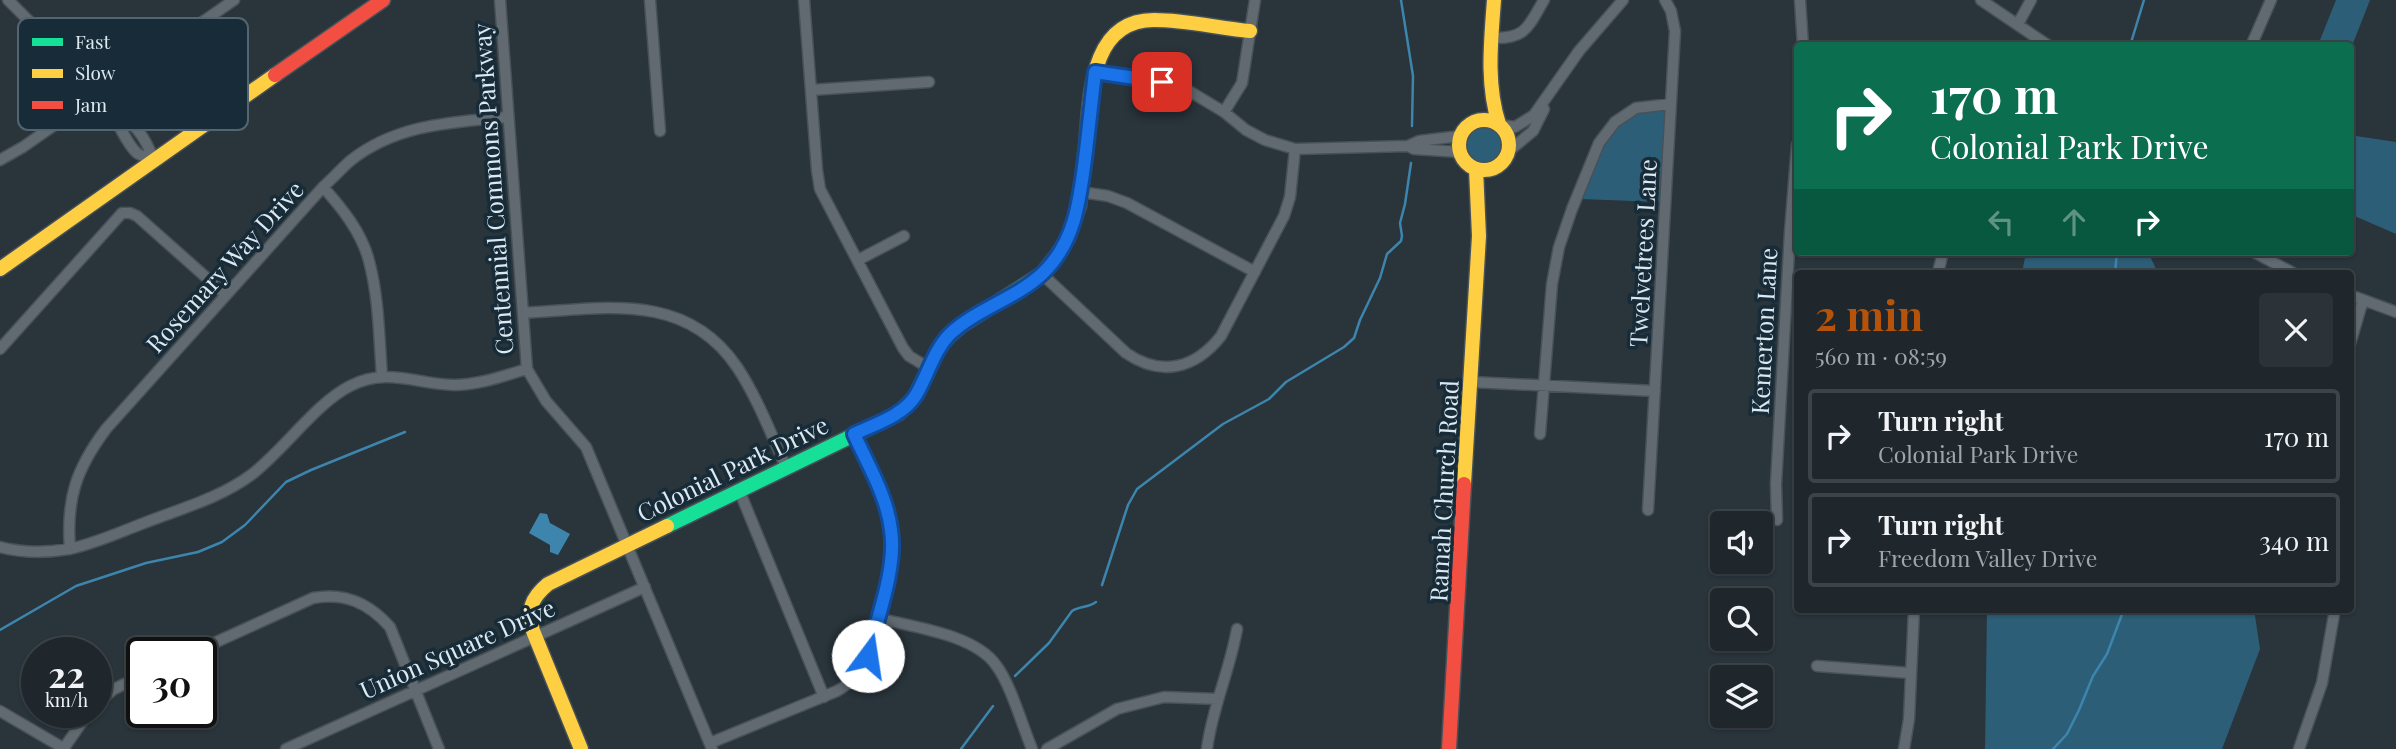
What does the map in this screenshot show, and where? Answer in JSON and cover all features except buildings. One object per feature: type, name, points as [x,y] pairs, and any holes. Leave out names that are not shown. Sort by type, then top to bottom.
[{"type":"main road","points":[[248,93],[383,0]]},
{"type":"main road","points":[[1494,0],[1493,107],[1508,136],[1509,151]]},
{"type":"main road","name":"Colonial Park Drive","points":[[581,749],[529,617],[537,593],[548,583],[899,413],[915,397],[939,348],[962,325],[1042,274],[1068,238],[1076,219],[1081,192],[1095,72],[1099,56],[1116,32],[1129,23],[1147,18],[1250,31]]},
{"type":"main road","points":[[1479,119],[1492,45]]},
{"type":"main road","points":[[1493,169],[1476,169],[1466,163],[1460,152],[1460,136],[1469,124],[1479,119],[1500,124]]},
{"type":"main road","points":[[0,269],[195,130]]},
{"type":"main road","name":"Ramah Church Road","points":[[1479,236],[1493,169],[1505,159],[1509,151]]},
{"type":"main road","name":"Ramah Church Road","points":[[1449,749],[1479,236],[1476,169]]},
{"type":"street","points":[[8,0],[26,18]]},
{"type":"street","points":[[208,18],[234,0]]},
{"type":"street","name":"Centennial Commons Parkway","points":[[500,0],[527,369],[546,401],[586,447],[711,746]]},
{"type":"street","points":[[650,0],[660,131]]},
{"type":"street","points":[[804,0],[820,189],[903,348],[909,356],[929,368]]},
{"type":"street","points":[[1224,112],[1242,83],[1255,0]]},
{"type":"street","points":[[1492,45],[1513,39],[1527,29],[1544,0]]},
{"type":"street","points":[[1500,124],[1515,127],[1534,115],[1579,51],[1623,0]]},
{"type":"street","name":"Twelvetrees Lane","points":[[1648,510],[1675,31],[1671,11],[1665,0]]},
{"type":"street","points":[[1800,0],[1803,42]]},
{"type":"street","points":[[1981,0],[2043,42]]},
{"type":"street","points":[[2018,24],[2031,0]]},
{"type":"street","points":[[2253,42],[2271,0]]},
{"type":"street","points":[[1095,72],[1162,82],[1189,91],[1224,112],[1246,130],[1265,140],[1295,149],[1408,146],[1419,141],[1460,136]]},
{"type":"street","points":[[811,90],[929,82]]},
{"type":"street","points":[[1509,151],[1533,131],[1549,96]]},
{"type":"street","points":[[1540,434],[1549,307],[1555,264],[1564,229],[1600,143],[1615,122],[1625,114],[1648,105],[1671,104]]},
{"type":"street","name":"Rosemary Way Drive","points":[[71,549],[68,523],[70,501],[87,454],[106,429],[323,187],[351,160],[383,141],[411,129],[446,122],[508,117]]},
{"type":"street","points":[[0,160],[45,130]]},
{"type":"street","points":[[122,130],[136,152],[153,159]]},
{"type":"street","points":[[1408,146],[1414,149],[1460,152]]},
{"type":"street","points":[[1042,274],[1126,353],[1138,361],[1167,368],[1195,360],[1210,350],[1221,336],[1284,216],[1290,197],[1295,149]]},
{"type":"street","name":"Kemerton Lane","points":[[1777,520],[1776,484],[1794,182]]},
{"type":"street","points":[[323,187],[344,210],[369,259],[382,376]]},
{"type":"street","points":[[1081,192],[1108,196],[1127,203],[1255,272]]},
{"type":"street","points":[[0,349],[122,213],[130,212],[137,216],[226,295]]},
{"type":"street","points":[[858,260],[904,236]]},
{"type":"street","points":[[2261,256],[2287,270]]},
{"type":"street","points":[[2354,297],[2396,312]]},
{"type":"street","points":[[2354,330],[2363,300]]},
{"type":"street","points":[[523,313],[634,307],[656,310],[680,318],[704,331],[725,351],[738,369],[786,467]]},
{"type":"street","points":[[0,547],[41,553],[71,549],[226,491],[272,457],[331,398],[350,386],[382,376],[451,385],[475,384],[527,369]]},
{"type":"street","points":[[1472,382],[1654,391]]},
{"type":"street","points":[[711,746],[847,685],[868,656],[890,570],[892,531],[886,505],[854,434]]},
{"type":"street","points":[[739,490],[824,697]]},
{"type":"street","name":"Union Square Drive","points":[[286,749],[645,587]]},
{"type":"street","points":[[217,642],[313,598],[329,595],[362,602],[377,612],[390,627],[439,749]]},
{"type":"street","points":[[1904,749],[1909,719],[1914,613]]},
{"type":"street","points":[[2300,749],[2322,683],[2334,613]]},
{"type":"street","points":[[877,618],[957,639],[987,656],[996,664],[1003,677],[1032,749]]},
{"type":"street","points":[[1207,749],[1237,629]]},
{"type":"street","points":[[1817,666],[1910,673]]},
{"type":"street","points":[[1047,749],[1116,709],[1164,697],[1219,699]]},
{"type":"street","points":[[0,711],[65,749],[79,728]]},
{"type":"street","points":[[314,736],[319,749]]},
{"type":"shaded area","points":[[2336,0],[2370,0],[2354,42],[2319,42]]},
{"type":"shaded area","points":[[1662,110],[1666,113],[1666,119],[1660,202],[1580,199],[1600,150],[1613,129],[1622,120],[1636,113]]},
{"type":"shaded area","points":[[1484,120],[1502,127],[1509,145],[1502,163],[1484,170],[1466,163],[1459,145],[1466,127]]},
{"type":"shaded area","points":[[2354,135],[2396,142],[2396,234],[2354,216]]},
{"type":"shaded area","points":[[2025,256],[2150,256],[2157,270],[2023,270]]},
{"type":"shaded area","points":[[540,513],[547,514],[550,523],[570,534],[558,555],[550,552],[550,545],[529,533]]},
{"type":"shaded area","points":[[1987,613],[2255,613],[2260,649],[2222,749],[1985,749]]},
{"type":"waterway","points":[[1401,0],[1413,76],[1412,126]]},
{"type":"waterway","points":[[2131,42],[2144,0]]},
{"type":"waterway","points":[[1102,585],[1128,505],[1137,489],[1223,424],[1269,399],[1286,382],[1344,347],[1354,338],[1380,278],[1387,254],[1401,241],[1400,223],[1411,163]]},
{"type":"waterway","points":[[2115,270],[2117,256]]},
{"type":"waterway","points":[[0,630],[76,586],[146,563],[198,552],[222,542],[245,525],[286,482],[405,432]]},
{"type":"waterway","points":[[1015,676],[1049,643],[1072,611],[1096,602]]},
{"type":"waterway","points":[[2053,749],[2067,734],[2093,676],[2107,654],[2122,613]]},
{"type":"waterway","points":[[961,749],[993,706]]},
{"type":"traffic: fast","points":[[667,526],[899,413],[915,397],[939,348],[949,336],[1042,274],[1057,255],[1068,238],[1079,206],[1085,156]]},
{"type":"traffic: slow","points":[[1494,0],[1491,78],[1499,124]]},
{"type":"traffic: slow","points":[[1085,156],[1091,91],[1096,70],[1103,50],[1115,34],[1131,24],[1154,20],[1250,31]]},
{"type":"traffic: slow","points":[[248,94],[275,75]]},
{"type":"traffic: slow","points":[[1484,120],[1502,127],[1509,145],[1502,163],[1484,170],[1466,163],[1459,145],[1466,127],[1484,120]]},
{"type":"traffic: slow","points":[[0,269],[197,130]]},
{"type":"traffic: slow","points":[[1464,484],[1479,236],[1476,169]]},
{"type":"traffic: slow","points":[[581,749],[533,631],[530,617],[534,599],[548,584],[667,526]]},
{"type":"traffic: jam","points":[[275,75],[383,0]]},
{"type":"traffic: jam","points":[[1449,749],[1464,484]]},
{"type":"route","points":[[868,656],[890,570],[892,531],[886,505],[854,434],[899,413],[915,397],[939,348],[949,336],[1042,274],[1057,255],[1068,238],[1079,206],[1095,72],[1162,82]]}]
